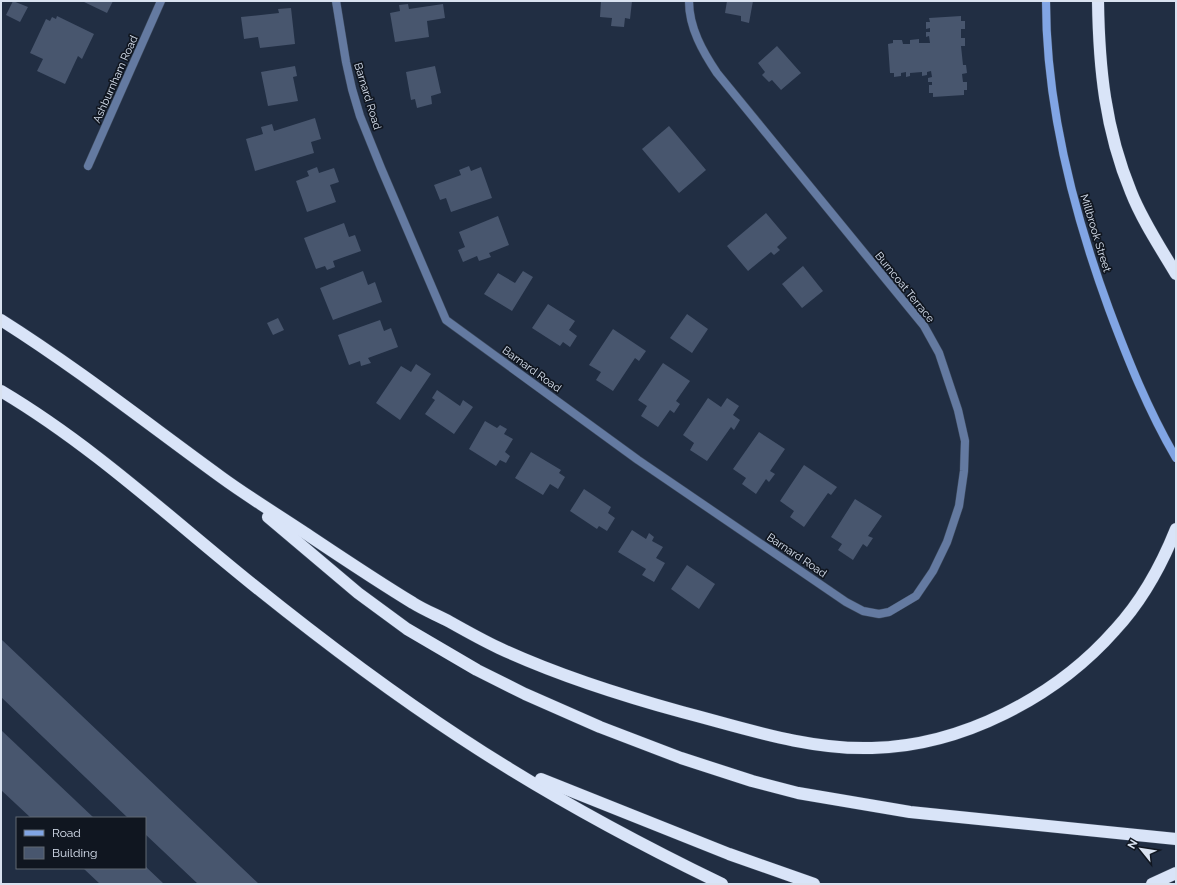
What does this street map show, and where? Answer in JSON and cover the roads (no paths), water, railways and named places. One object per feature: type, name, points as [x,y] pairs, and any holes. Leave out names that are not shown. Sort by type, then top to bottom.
[{"type":"highway","points":[[1098,1],[1103,87],[1113,141],[1121,168],[1131,193],[1176,274]]},
{"type":"highway","points":[[1,320],[67,363],[224,480],[358,593],[407,629],[477,670],[525,694],[681,758],[752,781],[798,793],[910,812],[1176,838]]},
{"type":"highway","points":[[1,391],[40,416],[85,449],[157,504],[252,584],[348,658],[424,713],[501,763],[610,826],[722,884]]},
{"type":"highway","points":[[224,480],[416,605],[499,648],[542,666],[629,697],[796,742],[847,748],[872,748],[907,745],[941,738],[974,728],[1002,716],[1028,701],[1076,667],[1098,648],[1118,627],[1137,601],[1165,556],[1176,529]]},
{"type":"highway","points":[[501,763],[729,854],[814,884]]},
{"type":"highway","points":[[1152,884],[1176,874]]},
{"type":"main road","name":"Millbrook Street","points":[[1046,1],[1052,82],[1066,165],[1076,208],[1088,250],[1120,340],[1140,388],[1162,434],[1176,458]]},
{"type":"street","name":"Ashburnham Road","points":[[88,166],[161,1]]},
{"type":"street","name":"Barnard Road","points":[[336,1],[346,62],[360,116],[380,168],[446,320],[638,460],[846,602],[863,611],[879,614],[889,612]]},
{"type":"street","name":"Burncoat Terrace","points":[[689,1],[692,22],[696,34],[717,73],[924,326],[939,353],[948,380],[965,441],[964,471],[959,506],[947,542],[933,571],[916,596],[889,612]]}]
